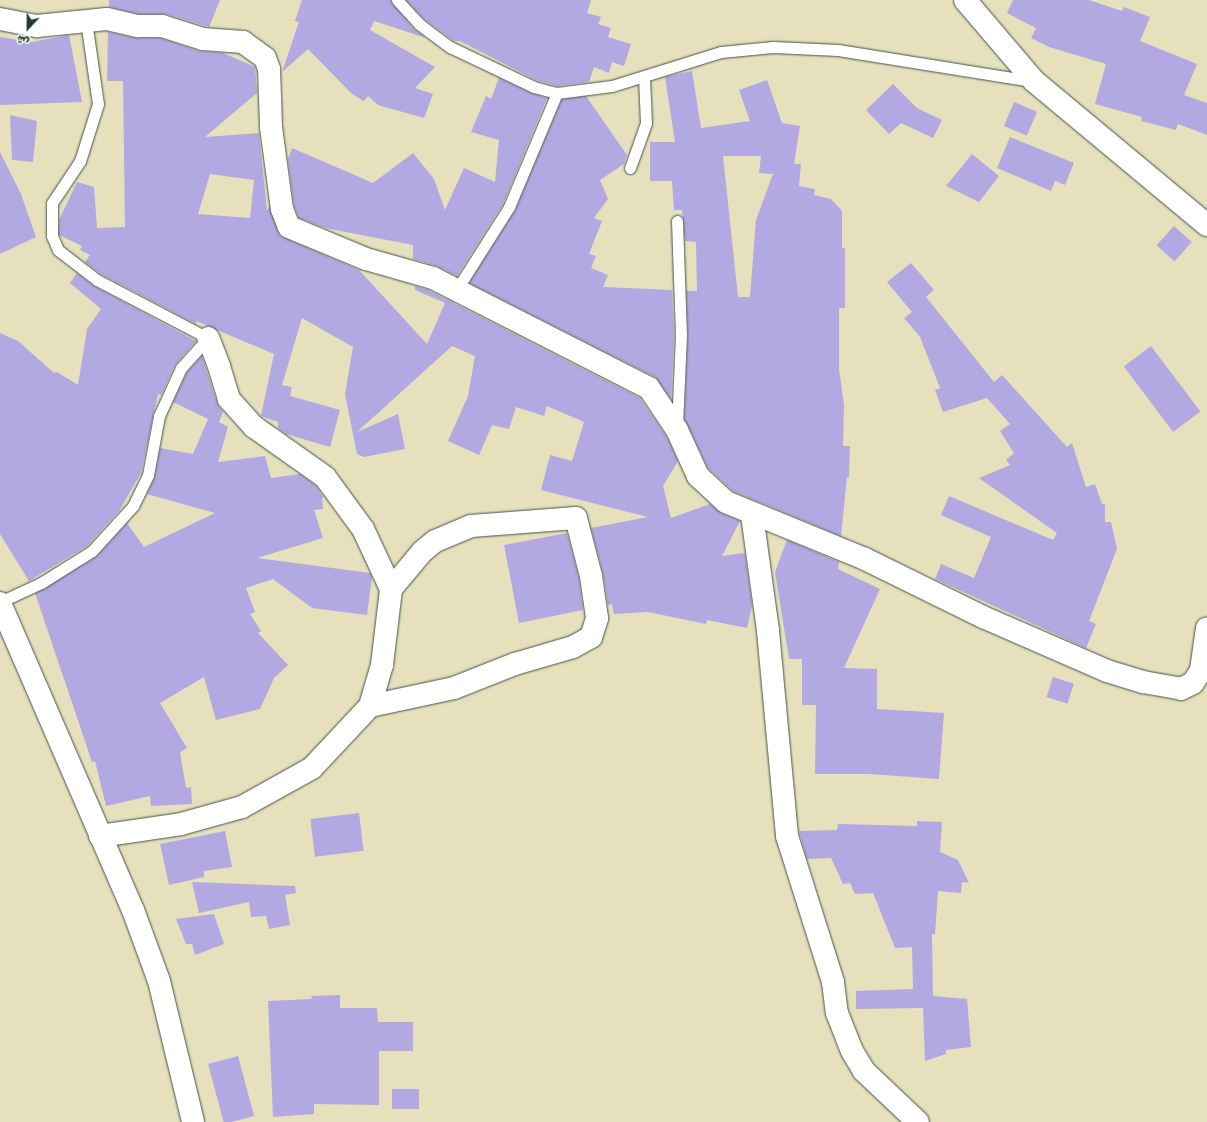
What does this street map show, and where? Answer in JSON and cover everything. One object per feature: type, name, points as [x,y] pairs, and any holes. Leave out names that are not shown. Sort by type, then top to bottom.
[{"type":"street","points":[[965,0],[1034,81],[1207,225]]},
{"type":"street","points":[[0,19],[37,26],[107,20],[138,26],[162,26],[203,39],[243,42],[265,58],[269,69],[271,127],[282,209],[289,227],[366,259],[433,278],[649,388],[677,430],[698,476],[726,502],[752,515],[864,559],[983,617],[1107,672],[1143,682],[1181,689],[1193,683],[1201,670],[1207,628]]},
{"type":"street","points":[[100,836],[181,824],[242,807],[312,768],[370,706],[382,665],[391,589],[363,529],[325,477],[254,427],[228,399],[219,366],[208,338]]},
{"type":"street","points":[[752,515],[768,631],[787,836],[833,982],[837,1014],[852,1051],[864,1071],[918,1122]]},
{"type":"street","points":[[370,706],[454,688],[515,664],[573,647],[591,637],[597,618],[591,576],[576,518],[471,526],[435,541],[422,552],[391,589]]},
{"type":"street","points":[[0,602],[133,910],[159,981],[193,1122]]},
{"type":"lane","points":[[397,0],[419,24],[450,47],[534,87],[557,93],[612,86],[721,52],[773,47],[838,50],[1034,81]]},
{"type":"lane","points":[[0,602],[41,583],[92,551],[133,506],[148,475],[159,416],[181,368],[208,338],[97,280],[58,250],[52,236],[52,203],[80,161],[98,104],[86,21]]},
{"type":"lane","points":[[630,168],[646,123],[644,77]]},
{"type":"lane","points":[[457,289],[509,207],[557,93]]},
{"type":"lane","points":[[677,221],[681,335],[677,430]]},
{"type":"building","points":[[109,0],[220,0],[209,27],[166,14],[139,14],[109,7]]},
{"type":"building","points":[[302,0],[390,0],[414,29],[426,38],[374,21],[370,30],[435,67],[415,88],[433,94],[424,118],[378,105],[368,96],[364,101],[352,94],[308,49],[282,72],[299,22],[295,21]]},
{"type":"building","points":[[406,0],[591,0],[587,13],[601,17],[598,24],[611,28],[608,37],[631,44],[624,66],[612,62],[609,73],[594,67],[589,82],[557,86],[536,80],[460,41],[454,41],[424,19]]},
{"type":"building","points":[[1013,0],[1089,0],[1122,11],[1124,7],[1150,17],[1140,41],[1197,64],[1184,95],[1207,103],[1207,135],[1178,124],[1176,130],[1141,121],[1142,117],[1095,104],[1106,64],[1049,47],[1031,38],[1036,28],[1007,13]]},
{"type":"building","points":[[108,32],[135,38],[160,38],[199,51],[223,53],[255,67],[257,93],[205,137],[259,133],[267,211],[269,206],[280,236],[359,270],[427,344],[445,303],[415,290],[415,286],[428,290],[640,398],[666,436],[678,461],[663,486],[671,518],[710,504],[721,513],[740,521],[722,556],[745,553],[752,605],[747,628],[707,620],[706,624],[648,612],[614,614],[612,604],[608,605],[603,573],[591,528],[648,517],[541,490],[550,455],[572,461],[584,422],[547,406],[544,416],[516,407],[509,429],[492,425],[479,455],[448,441],[468,396],[475,356],[452,346],[357,432],[398,414],[405,449],[364,457],[357,454],[345,394],[353,347],[302,318],[282,385],[292,387],[290,396],[340,410],[330,447],[286,434],[278,428],[278,422],[261,416],[274,354],[196,321],[196,324],[101,274],[85,262],[90,255],[80,250],[82,246],[59,235],[59,220],[77,182],[94,187],[97,228],[125,227],[123,81],[107,81]],"holes":[[[210,174],[254,180],[250,218],[198,214]]]},
{"type":"building","points":[[69,35],[82,102],[0,105],[0,37],[32,42]]},
{"type":"building","points":[[692,71],[701,128],[750,121],[739,90],[767,80],[782,123],[800,126],[794,164],[801,164],[799,186],[815,189],[814,195],[831,199],[842,211],[842,248],[845,248],[845,308],[839,308],[839,369],[844,405],[843,446],[850,446],[849,477],[847,477],[841,536],[733,491],[708,468],[684,418],[688,335],[686,291],[697,291],[696,242],[685,241],[682,210],[674,210],[672,181],[650,181],[650,142],[675,142],[665,77]],"holes":[[[723,156],[761,156],[759,173],[773,174],[756,220],[750,297],[738,297]]]},
{"type":"building","points":[[499,78],[531,93],[547,98],[503,204],[457,276],[437,266],[413,259],[413,245],[325,228],[299,218],[294,206],[288,159],[292,148],[373,183],[413,153],[434,179],[445,210],[464,168],[495,182],[499,140],[471,132],[486,96],[491,99]]},
{"type":"building","points":[[893,84],[917,108],[942,120],[933,138],[901,123],[889,134],[866,110]]},
{"type":"building","points":[[586,96],[627,155],[624,164],[600,180],[608,199],[594,218],[602,221],[589,254],[596,256],[591,268],[608,275],[603,287],[672,290],[674,335],[671,399],[655,377],[469,283],[515,210],[562,99]]},
{"type":"building","points":[[1014,102],[1037,112],[1027,136],[1004,126]]},
{"type":"building","points":[[10,115],[37,121],[33,162],[12,160]]},
{"type":"building","points":[[1010,137],[1074,163],[1065,185],[1055,181],[1051,191],[997,168]]},
{"type":"building","points":[[0,152],[21,194],[36,237],[0,254]]},
{"type":"building","points":[[972,154],[999,176],[979,202],[946,186]]},
{"type":"building","points":[[1174,226],[1192,242],[1174,261],[1157,245]]},
{"type":"building","points":[[911,263],[934,290],[926,297],[994,382],[1002,375],[1067,447],[1072,443],[1086,487],[1095,484],[1102,504],[1105,504],[1105,522],[1111,522],[1117,549],[1089,621],[1096,624],[1086,648],[935,579],[941,564],[974,578],[991,537],[941,515],[949,496],[1053,540],[1057,533],[979,478],[1010,465],[1006,460],[1014,453],[1000,431],[1010,424],[987,398],[943,412],[935,390],[940,388],[920,337],[904,318],[912,312],[887,282]]},
{"type":"building","points":[[77,273],[94,286],[196,341],[175,365],[161,395],[158,394],[141,473],[119,511],[87,546],[29,581],[0,534],[0,333],[18,341],[54,373],[57,372],[78,385],[87,329],[101,309],[70,283]]},
{"type":"building","points":[[1151,346],[1200,411],[1173,432],[1124,366]]},
{"type":"building","points":[[202,356],[217,403],[223,412],[219,422],[228,427],[218,462],[265,456],[271,478],[300,474],[316,486],[324,498],[322,498],[323,509],[314,510],[323,538],[257,558],[370,573],[372,577],[367,615],[312,608],[273,579],[246,588],[255,612],[250,614],[261,631],[258,633],[288,665],[274,678],[260,709],[216,720],[204,677],[160,703],[187,748],[180,752],[186,788],[191,787],[192,804],[151,806],[150,796],[106,806],[95,761],[92,762],[35,593],[96,557],[127,523],[144,547],[215,513],[147,494],[155,476],[160,448],[193,454],[208,419],[173,402],[187,372]]},
{"type":"building","points":[[567,533],[579,578],[583,610],[519,623],[504,545]]},
{"type":"building","points":[[787,540],[839,562],[838,569],[880,589],[844,668],[877,669],[877,709],[944,713],[939,779],[870,774],[815,774],[816,705],[802,705],[802,659],[789,659],[775,572]]},
{"type":"building","points":[[1053,677],[1074,684],[1067,704],[1047,697]]},
{"type":"building","points":[[359,813],[364,851],[315,857],[310,819]]},
{"type":"building","points":[[917,821],[942,822],[940,852],[958,860],[969,883],[962,882],[961,893],[938,891],[935,934],[932,934],[933,996],[967,999],[971,1047],[946,1050],[946,1054],[925,1061],[923,1008],[856,1009],[856,991],[913,989],[912,947],[895,948],[873,893],[855,894],[850,883],[843,884],[831,858],[807,859],[799,831],[837,830],[838,824],[917,826]]},
{"type":"building","points":[[225,831],[232,867],[204,871],[204,877],[169,885],[160,844]]},
{"type":"building","points":[[192,882],[295,886],[296,893],[285,895],[290,925],[269,929],[266,916],[251,917],[249,902],[199,913]]},
{"type":"building","points":[[214,914],[224,944],[195,955],[192,944],[186,944],[176,919]]},
{"type":"building","points":[[340,995],[340,1008],[377,1008],[378,1022],[413,1022],[413,1051],[379,1051],[379,1105],[314,1104],[314,1114],[273,1117],[268,1001],[312,999],[311,996]]},
{"type":"building","points":[[238,1056],[254,1116],[231,1122],[224,1122],[208,1064]]},
{"type":"building","points":[[392,1089],[419,1089],[419,1109],[392,1109]]}]
